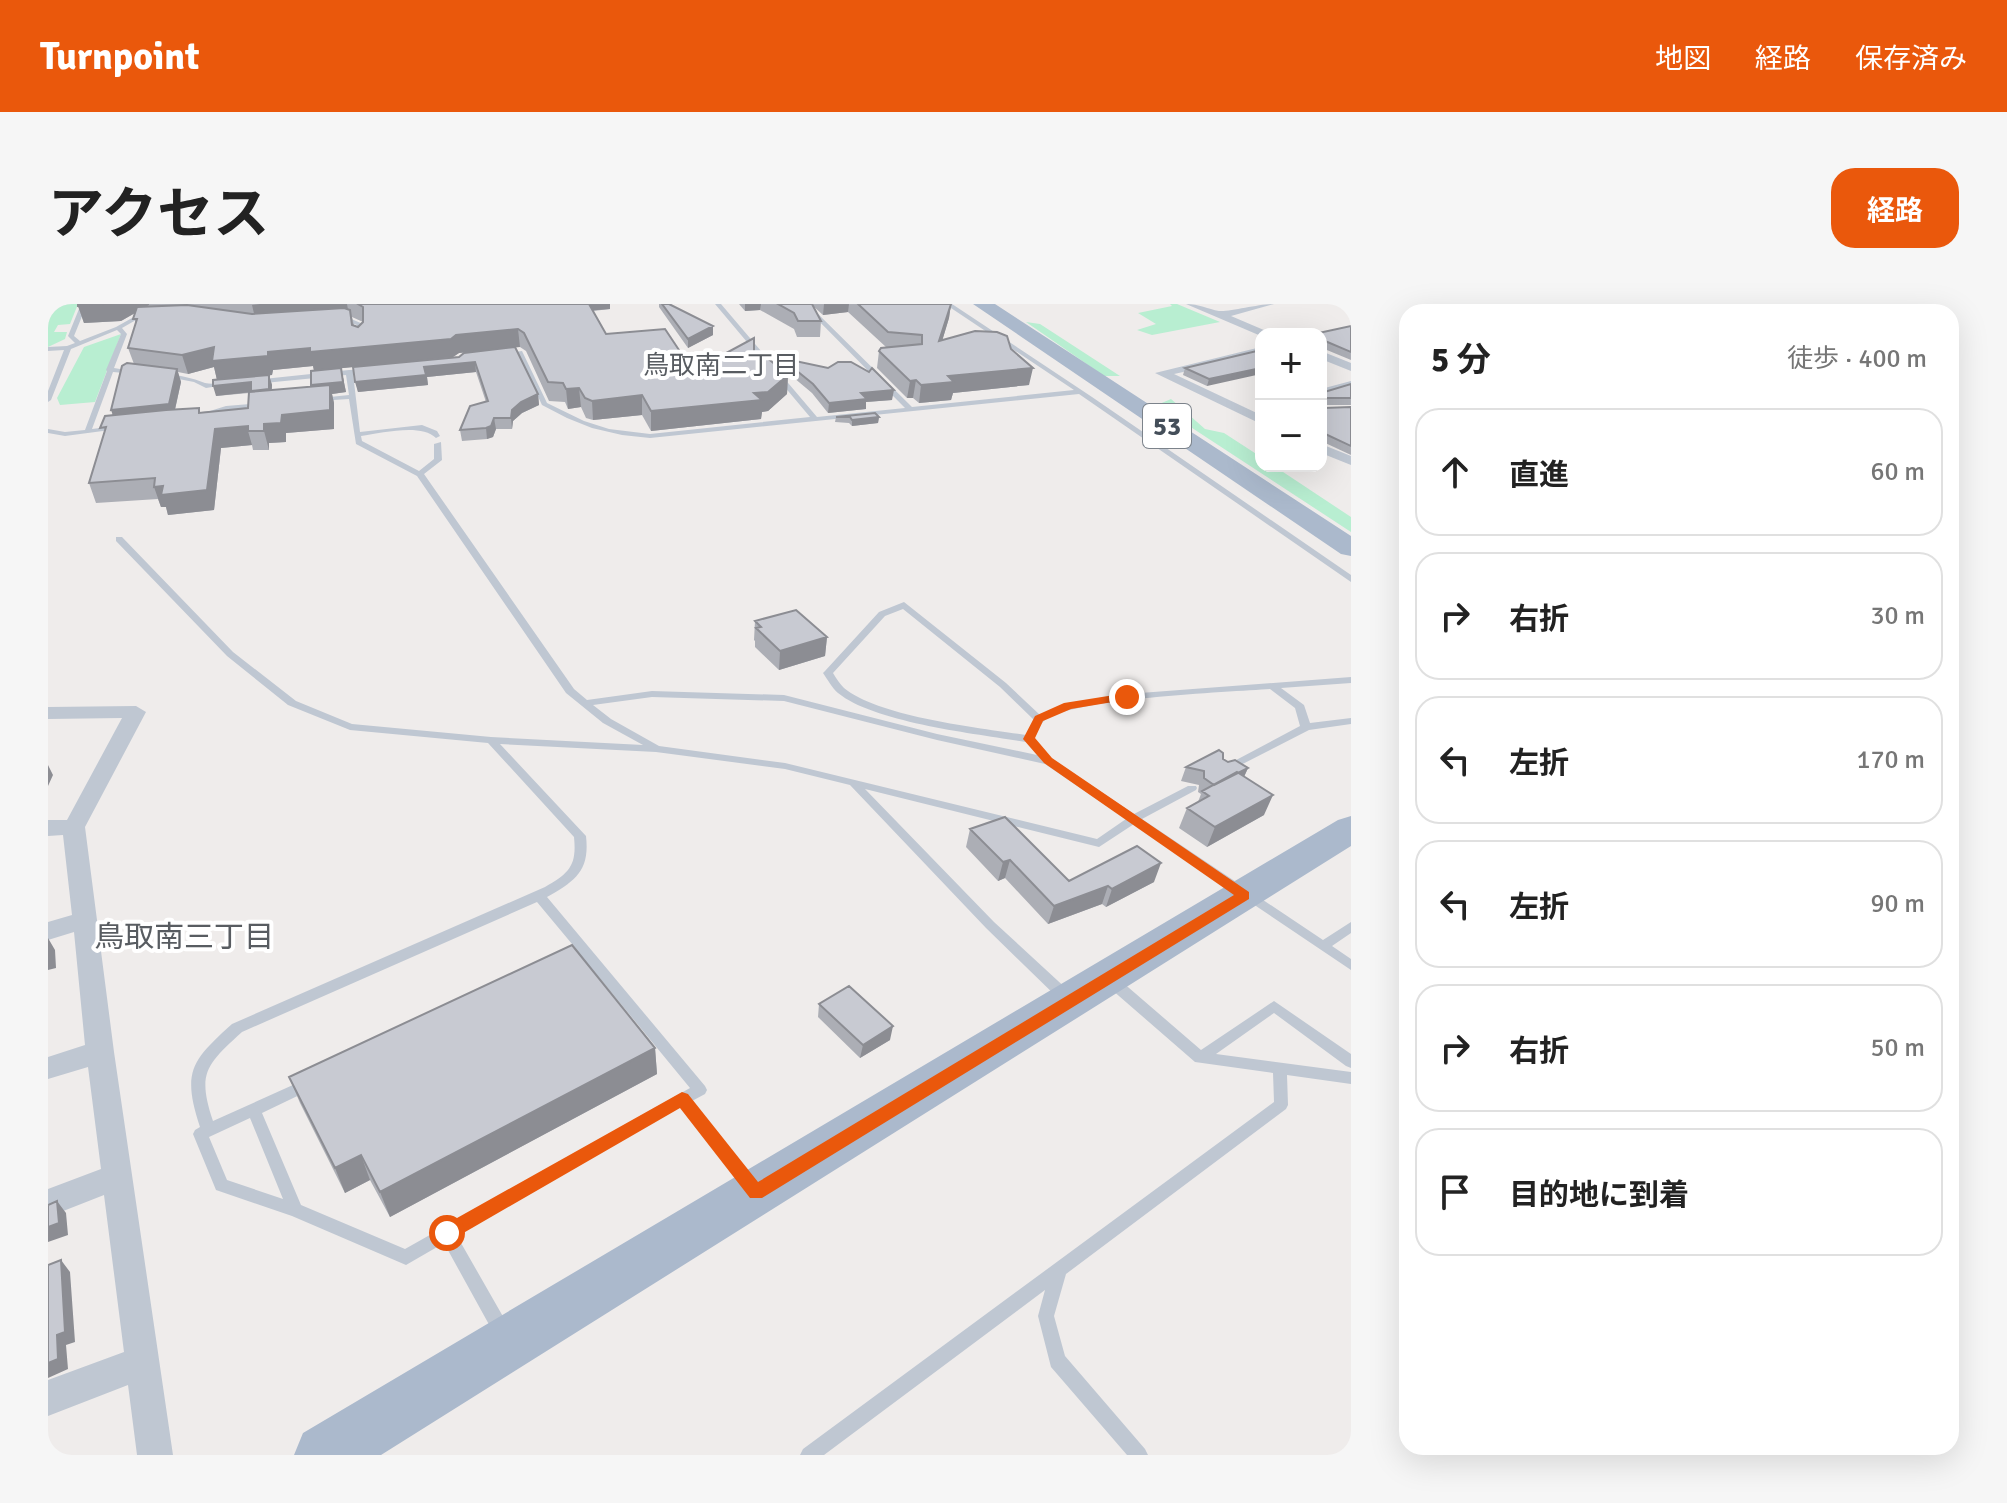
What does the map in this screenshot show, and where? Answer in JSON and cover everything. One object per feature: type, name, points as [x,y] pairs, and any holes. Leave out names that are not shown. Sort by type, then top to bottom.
[{"type":"main road","name":"53","points":[[982,304],[1351,548]]},
{"type":"main road","points":[[325,1455],[1351,829]]},
{"type":"street","points":[[1192,304],[1255,329]]},
{"type":"street","points":[[1219,315],[1268,304]]},
{"type":"street","points":[[1255,352],[1161,373],[1255,417]]},
{"type":"street","points":[[1327,357],[1351,367]]},
{"type":"street","points":[[1327,391],[1351,385]]},
{"type":"street","points":[[1243,412],[1255,409]]},
{"type":"street","points":[[1327,451],[1351,461]]},
{"type":"street","points":[[48,713],[136,712],[61,827],[85,920],[155,1455]]},
{"type":"street","points":[[48,931],[85,920]]},
{"type":"street","points":[[48,1068],[100,1052]]},
{"type":"street","points":[[48,1203],[119,1176]]},
{"type":"street","points":[[48,1398],[143,1362]]},
{"type":"lane","points":[[78,342],[71,336],[84,304]]},
{"type":"lane","points":[[48,349],[68,348],[118,328],[161,304]]},
{"type":"lane","points":[[718,304],[814,418]]},
{"type":"lane","points":[[805,304],[909,408]]},
{"type":"lane","points":[[948,304],[1351,579]]},
{"type":"lane","points":[[132,320],[147,320]]},
{"type":"lane","points":[[333,321],[349,320],[360,324],[360,340]]},
{"type":"lane","points":[[88,431],[124,334],[118,328]]},
{"type":"lane","points":[[48,400],[68,348]]},
{"type":"lane","points":[[489,355],[520,352],[544,404],[590,425],[627,435],[1078,392]]},
{"type":"lane","points":[[249,382],[381,369]]},
{"type":"lane","points":[[109,370],[148,372]]},
{"type":"lane","points":[[349,372],[359,442],[369,450],[420,474],[570,691],[607,721],[656,749]]},
{"type":"lane","points":[[160,374],[196,380],[206,386],[234,384]]},
{"type":"lane","points":[[311,401],[352,397]]},
{"type":"lane","points":[[190,419],[226,408],[269,404]]},
{"type":"lane","points":[[48,431],[65,434],[129,427]]},
{"type":"lane","points":[[357,434],[422,427],[435,432],[438,460],[420,474]]},
{"type":"lane","points":[[119,539],[230,654],[292,703],[350,727],[491,740],[656,749],[785,766],[1099,843],[1133,819],[1192,788]]},
{"type":"lane","points":[[1039,719],[1003,685],[904,605],[882,614],[841,655],[828,673],[843,692],[875,707],[950,726],[1029,739],[1048,761],[1351,965]]},
{"type":"lane","points":[[1029,739],[1039,719],[1068,706],[1127,697],[1351,680]]},
{"type":"lane","points":[[1272,686],[1300,707],[1306,727]]},
{"type":"lane","points":[[585,703],[652,694],[784,698],[937,737],[1048,761]]},
{"type":"lane","points":[[1224,770],[1306,727],[1351,721]]},
{"type":"lane","points":[[209,1131],[195,1092],[198,1074],[212,1050],[237,1028],[539,896],[565,882],[580,865],[580,836],[491,740]]},
{"type":"lane","points":[[854,783],[990,925],[1200,1058],[1351,1078]]},
{"type":"lane","points":[[326,1075],[200,1134],[221,1185],[295,1210],[406,1257],[700,1090],[539,896]]},
{"type":"lane","points":[[1323,946],[1351,927]]},
{"type":"lane","points":[[557,965],[585,952]]},
{"type":"lane","points":[[1200,1058],[1274,1006],[1351,1062]]},
{"type":"lane","points":[[809,1455],[1281,1105],[1280,1071]]},
{"type":"lane","points":[[682,1099],[756,1193]]},
{"type":"lane","points":[[254,1110],[295,1210]]},
{"type":"lane","points":[[447,1233],[509,1343]]},
{"type":"lane","points":[[1059,1269],[1046,1316],[1057,1361],[1139,1455]]},
{"type":"green space","points":[[48,304],[78,304],[70,324],[58,325],[54,332],[67,332],[65,339],[48,347]]},
{"type":"green space","points":[[1170,304],[1220,322],[1152,335],[1137,330],[1156,324],[1138,313],[1172,306]]},
{"type":"green space","points":[[1026,322],[1040,324],[1120,376],[1104,376]]},
{"type":"green space","points":[[121,334],[95,402],[60,405],[57,398],[84,347]]},
{"type":"green space","points":[[1171,399],[1205,429],[1224,433],[1255,453],[1255,469],[1157,405]]},
{"type":"green space","points":[[1259,472],[1283,472],[1351,517],[1351,532]]},
{"type":"building","points":[[358,304],[589,304],[606,334],[665,329],[693,371],[754,338],[754,353],[766,357],[788,375],[768,392],[754,393],[762,400],[651,411],[642,395],[592,401],[585,398],[579,388],[566,389],[563,383],[548,382],[524,333],[518,329],[456,335],[451,339],[310,352],[310,348],[268,352],[268,356],[212,361],[214,347],[182,355],[128,348],[137,319],[133,319],[137,307],[187,305],[252,314],[344,308],[350,310],[352,325],[358,327],[363,322],[363,307]]},
{"type":"building","points":[[662,304],[669,304],[713,326],[688,339]]},
{"type":"building","points":[[778,304],[812,304],[821,321],[798,321],[794,313]]},
{"type":"building","points":[[858,304],[951,304],[939,341],[975,331],[997,332],[1007,336],[1011,349],[1033,368],[948,376],[954,382],[921,385],[916,380],[910,381],[879,351],[881,348],[922,344],[922,335],[888,332]]},
{"type":"building","points":[[1351,326],[1351,352],[1327,342],[1327,331]]},
{"type":"building","points":[[515,347],[538,394],[512,410],[511,418],[494,418],[491,426],[486,428],[460,430],[470,406],[488,401],[475,362],[424,367],[426,375],[355,382],[353,367],[459,357],[464,353]]},
{"type":"building","points":[[1255,351],[1255,369],[1209,379],[1185,368]]},
{"type":"building","points":[[781,358],[828,368],[838,362],[851,362],[869,372],[872,368],[894,390],[861,393],[867,399],[829,403],[813,384]]},
{"type":"building","points":[[127,363],[177,369],[169,404],[111,410],[122,366]]},
{"type":"building","points":[[341,368],[343,382],[311,385],[311,371]]},
{"type":"building","points":[[269,375],[269,389],[251,391],[251,382],[213,386],[213,380]]},
{"type":"building","points":[[1351,384],[1351,398],[1327,398],[1327,391]]},
{"type":"building","points":[[330,385],[330,410],[282,415],[281,423],[264,424],[264,431],[248,431],[248,426],[215,429],[207,490],[161,495],[163,486],[154,487],[155,478],[89,483],[106,427],[100,428],[105,416],[199,408],[199,413],[248,408],[249,392]]},
{"type":"building","points":[[1351,407],[1351,446],[1327,435],[1327,408]]},
{"type":"building","points":[[875,413],[879,417],[852,420],[850,417],[836,417]]},
{"type":"building","points":[[796,610],[827,637],[780,651],[756,628],[761,627],[755,621]]},
{"type":"building","points":[[1219,750],[1223,753],[1223,759],[1228,762],[1235,760],[1248,768],[1214,785],[1204,778],[1204,771],[1186,767]]},
{"type":"building","points":[[1237,772],[1273,795],[1215,827],[1187,808],[1209,796],[1202,791]]},
{"type":"building","points":[[1005,817],[1069,881],[1137,846],[1161,863],[1112,889],[1108,886],[1054,906],[1010,860],[1003,862],[970,829]]},
{"type":"building","points":[[572,945],[655,1048],[380,1192],[361,1155],[335,1168],[289,1077]]},
{"type":"building","points":[[849,986],[893,1026],[863,1045],[819,1004]]},
{"type":"building","points":[[57,1201],[59,1223],[48,1227],[48,1205]]},
{"type":"building","points":[[61,1260],[65,1332],[57,1335],[58,1359],[48,1363],[48,1265]]},
{"type":"district","name":"鳥取南二丁目","points":[[721,365]]},
{"type":"district","name":"鳥取南三丁目","points":[[184,937]]},
{"type":"route","points":[[447,1233],[682,1099],[756,1193],[1244,895],[1048,761],[1029,739],[1039,719],[1068,706],[1127,697]]}]
